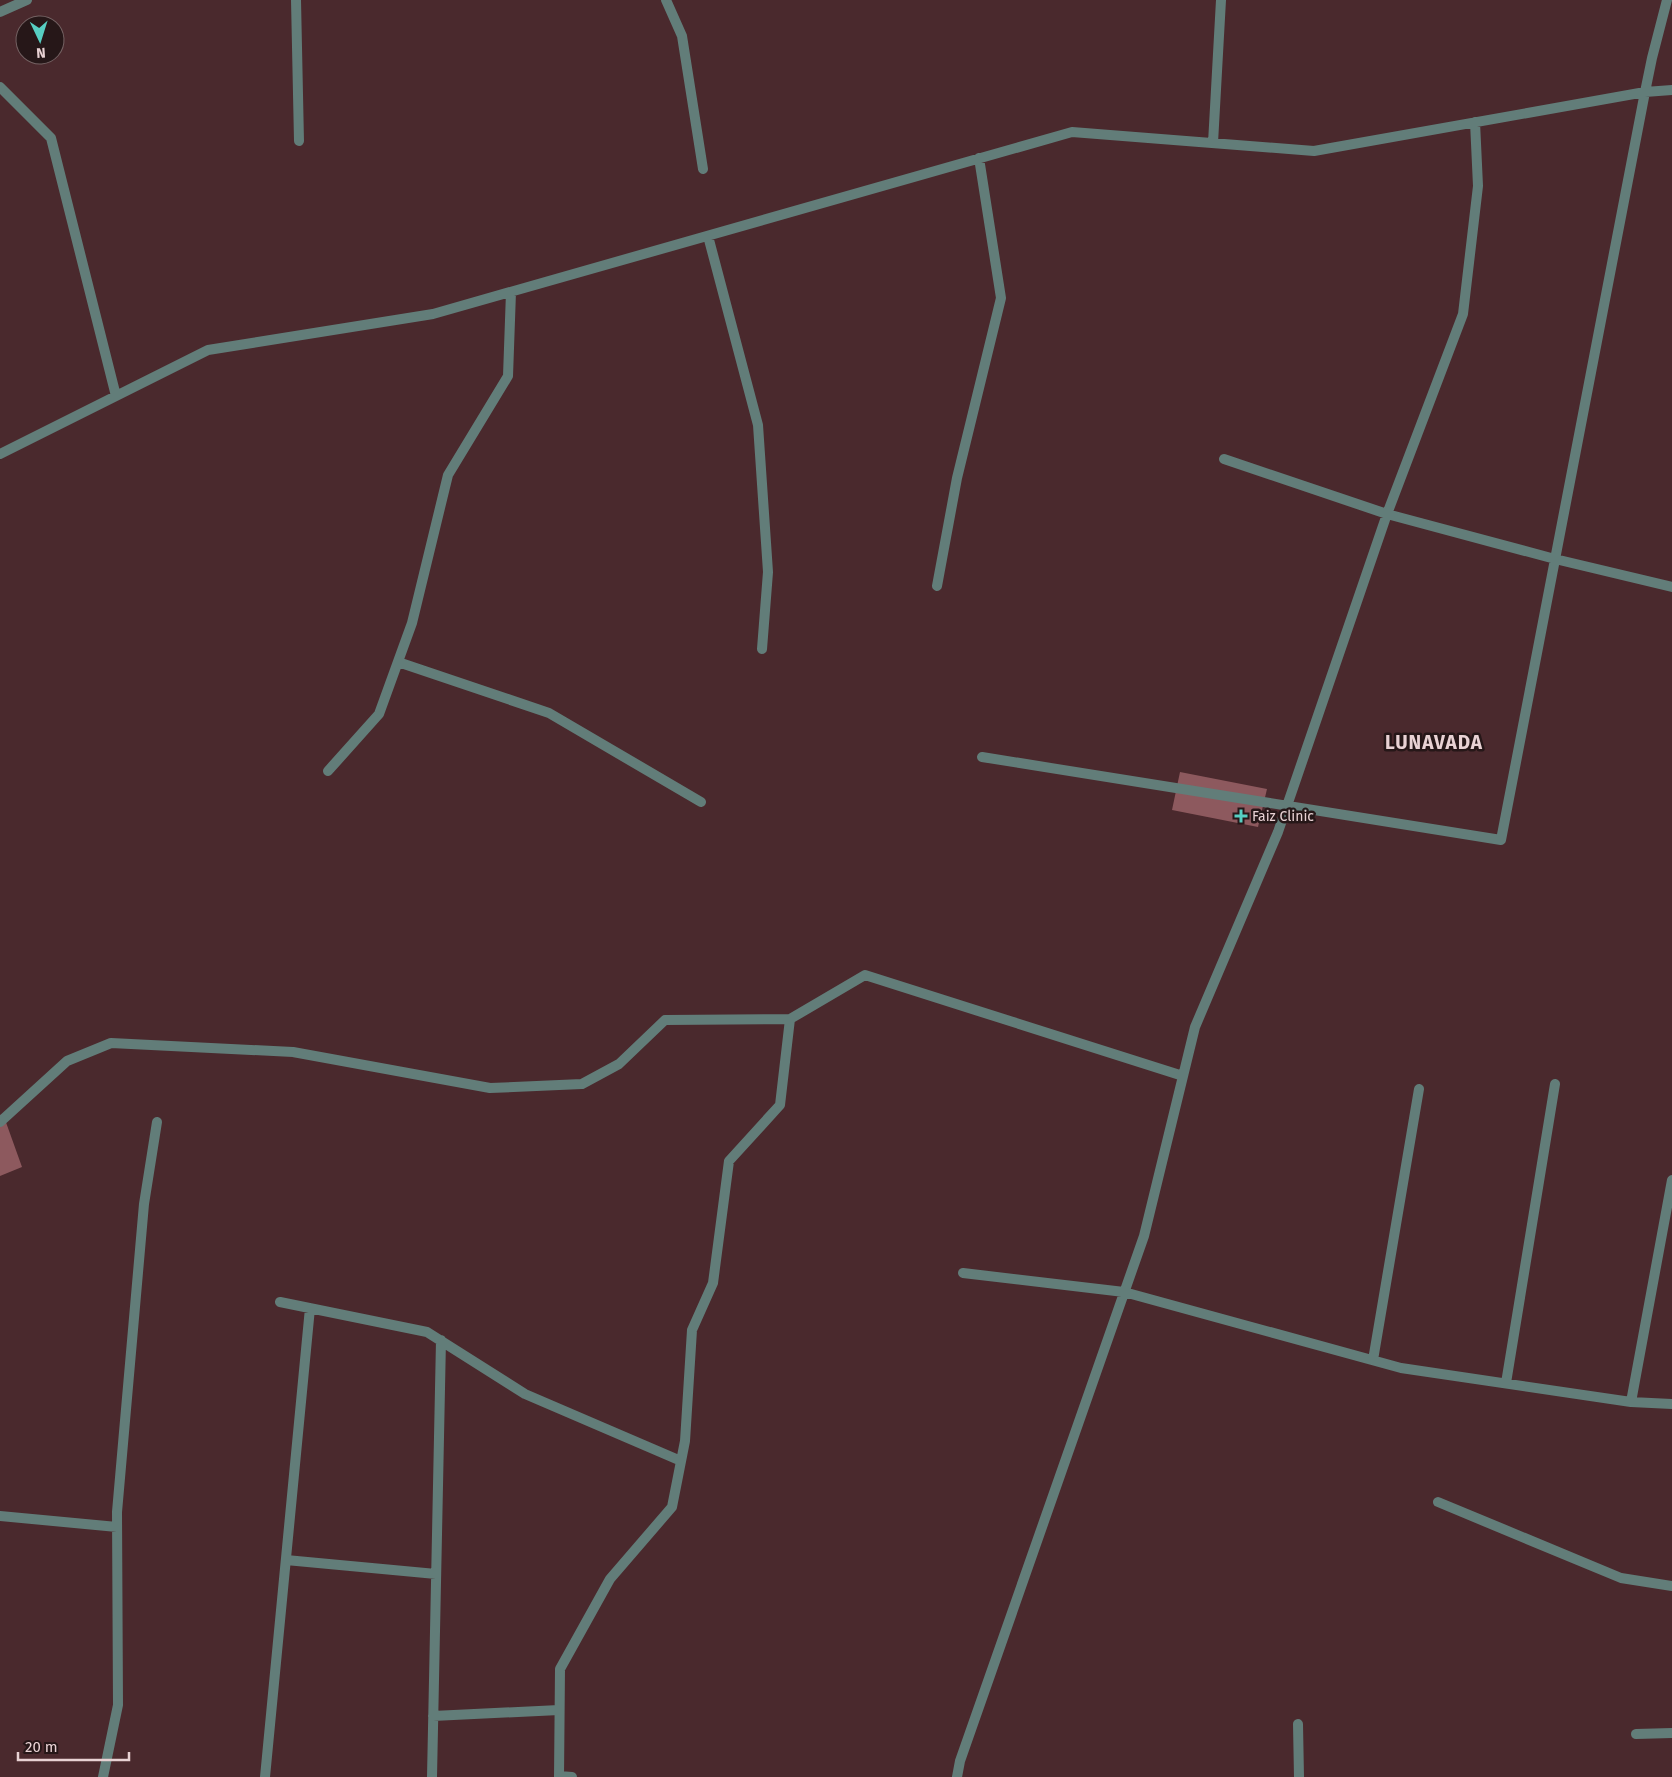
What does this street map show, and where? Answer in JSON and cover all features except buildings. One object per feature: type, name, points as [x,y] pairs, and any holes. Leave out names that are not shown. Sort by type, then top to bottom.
[{"type":"street","points":[[0,12],[27,0]]},
{"type":"street","points":[[296,0],[299,141]]},
{"type":"street","points":[[666,0],[682,36],[703,169]]},
{"type":"street","points":[[1213,143],[1221,0]]},
{"type":"street","points":[[982,757],[1501,840],[1645,92],[1668,0]]},
{"type":"street","points":[[0,87],[51,138],[116,396]]},
{"type":"street","points":[[0,454],[208,350],[433,314],[1072,132],[1314,151],[1645,92],[1672,90]]},
{"type":"street","points":[[958,1777],[960,1761],[1144,1236],[1195,1027],[1274,840],[1387,514],[1463,314],[1478,186],[1475,122]]},
{"type":"street","points":[[937,586],[957,478],[1001,298],[979,158]]},
{"type":"street","points":[[708,236],[758,425],[768,572],[762,649]]},
{"type":"street","points":[[328,771],[379,714],[412,623],[448,475],[508,376],[511,292]]},
{"type":"street","points":[[1224,459],[1387,514],[1555,559],[1672,587]]},
{"type":"street","points":[[398,662],[549,713],[701,802]]},
{"type":"street","points":[[0,1122],[67,1061],[111,1043],[293,1052],[490,1088],[582,1084],[619,1064],[665,1020],[790,1019],[865,975],[1183,1076]]},
{"type":"street","points":[[572,1777],[559,1776],[560,1669],[610,1578],[672,1507],[685,1441],[692,1330],[713,1283],[729,1161],[780,1105],[790,1019]]},
{"type":"street","points":[[1506,1383],[1555,1084]]},
{"type":"street","points":[[1373,1360],[1419,1090]]},
{"type":"street","points":[[103,1777],[118,1705],[117,1512],[144,1204],[157,1122]]},
{"type":"street","points":[[1631,1402],[1672,1180]]},
{"type":"street","points":[[963,1272],[1124,1292],[1401,1368],[1631,1402],[1672,1404]]},
{"type":"street","points":[[280,1302],[427,1332],[526,1394],[681,1461]]},
{"type":"street","points":[[266,1777],[310,1308]]},
{"type":"street","points":[[432,1777],[441,1340]]},
{"type":"street","points":[[1438,1502],[1621,1578],[1672,1586]]},
{"type":"street","points":[[0,1516],[117,1527]]},
{"type":"street","points":[[286,1560],[436,1574]]},
{"type":"street","points":[[433,1716],[559,1710]]},
{"type":"street","points":[[1298,1724],[1299,1777]]},
{"type":"street","points":[[1636,1734],[1672,1733]]},
{"type":"place","name":"Faiz Clinic","points":[[1241,816]]},
{"type":"district","name":"LUNAVADA","points":[[1434,742]]}]
